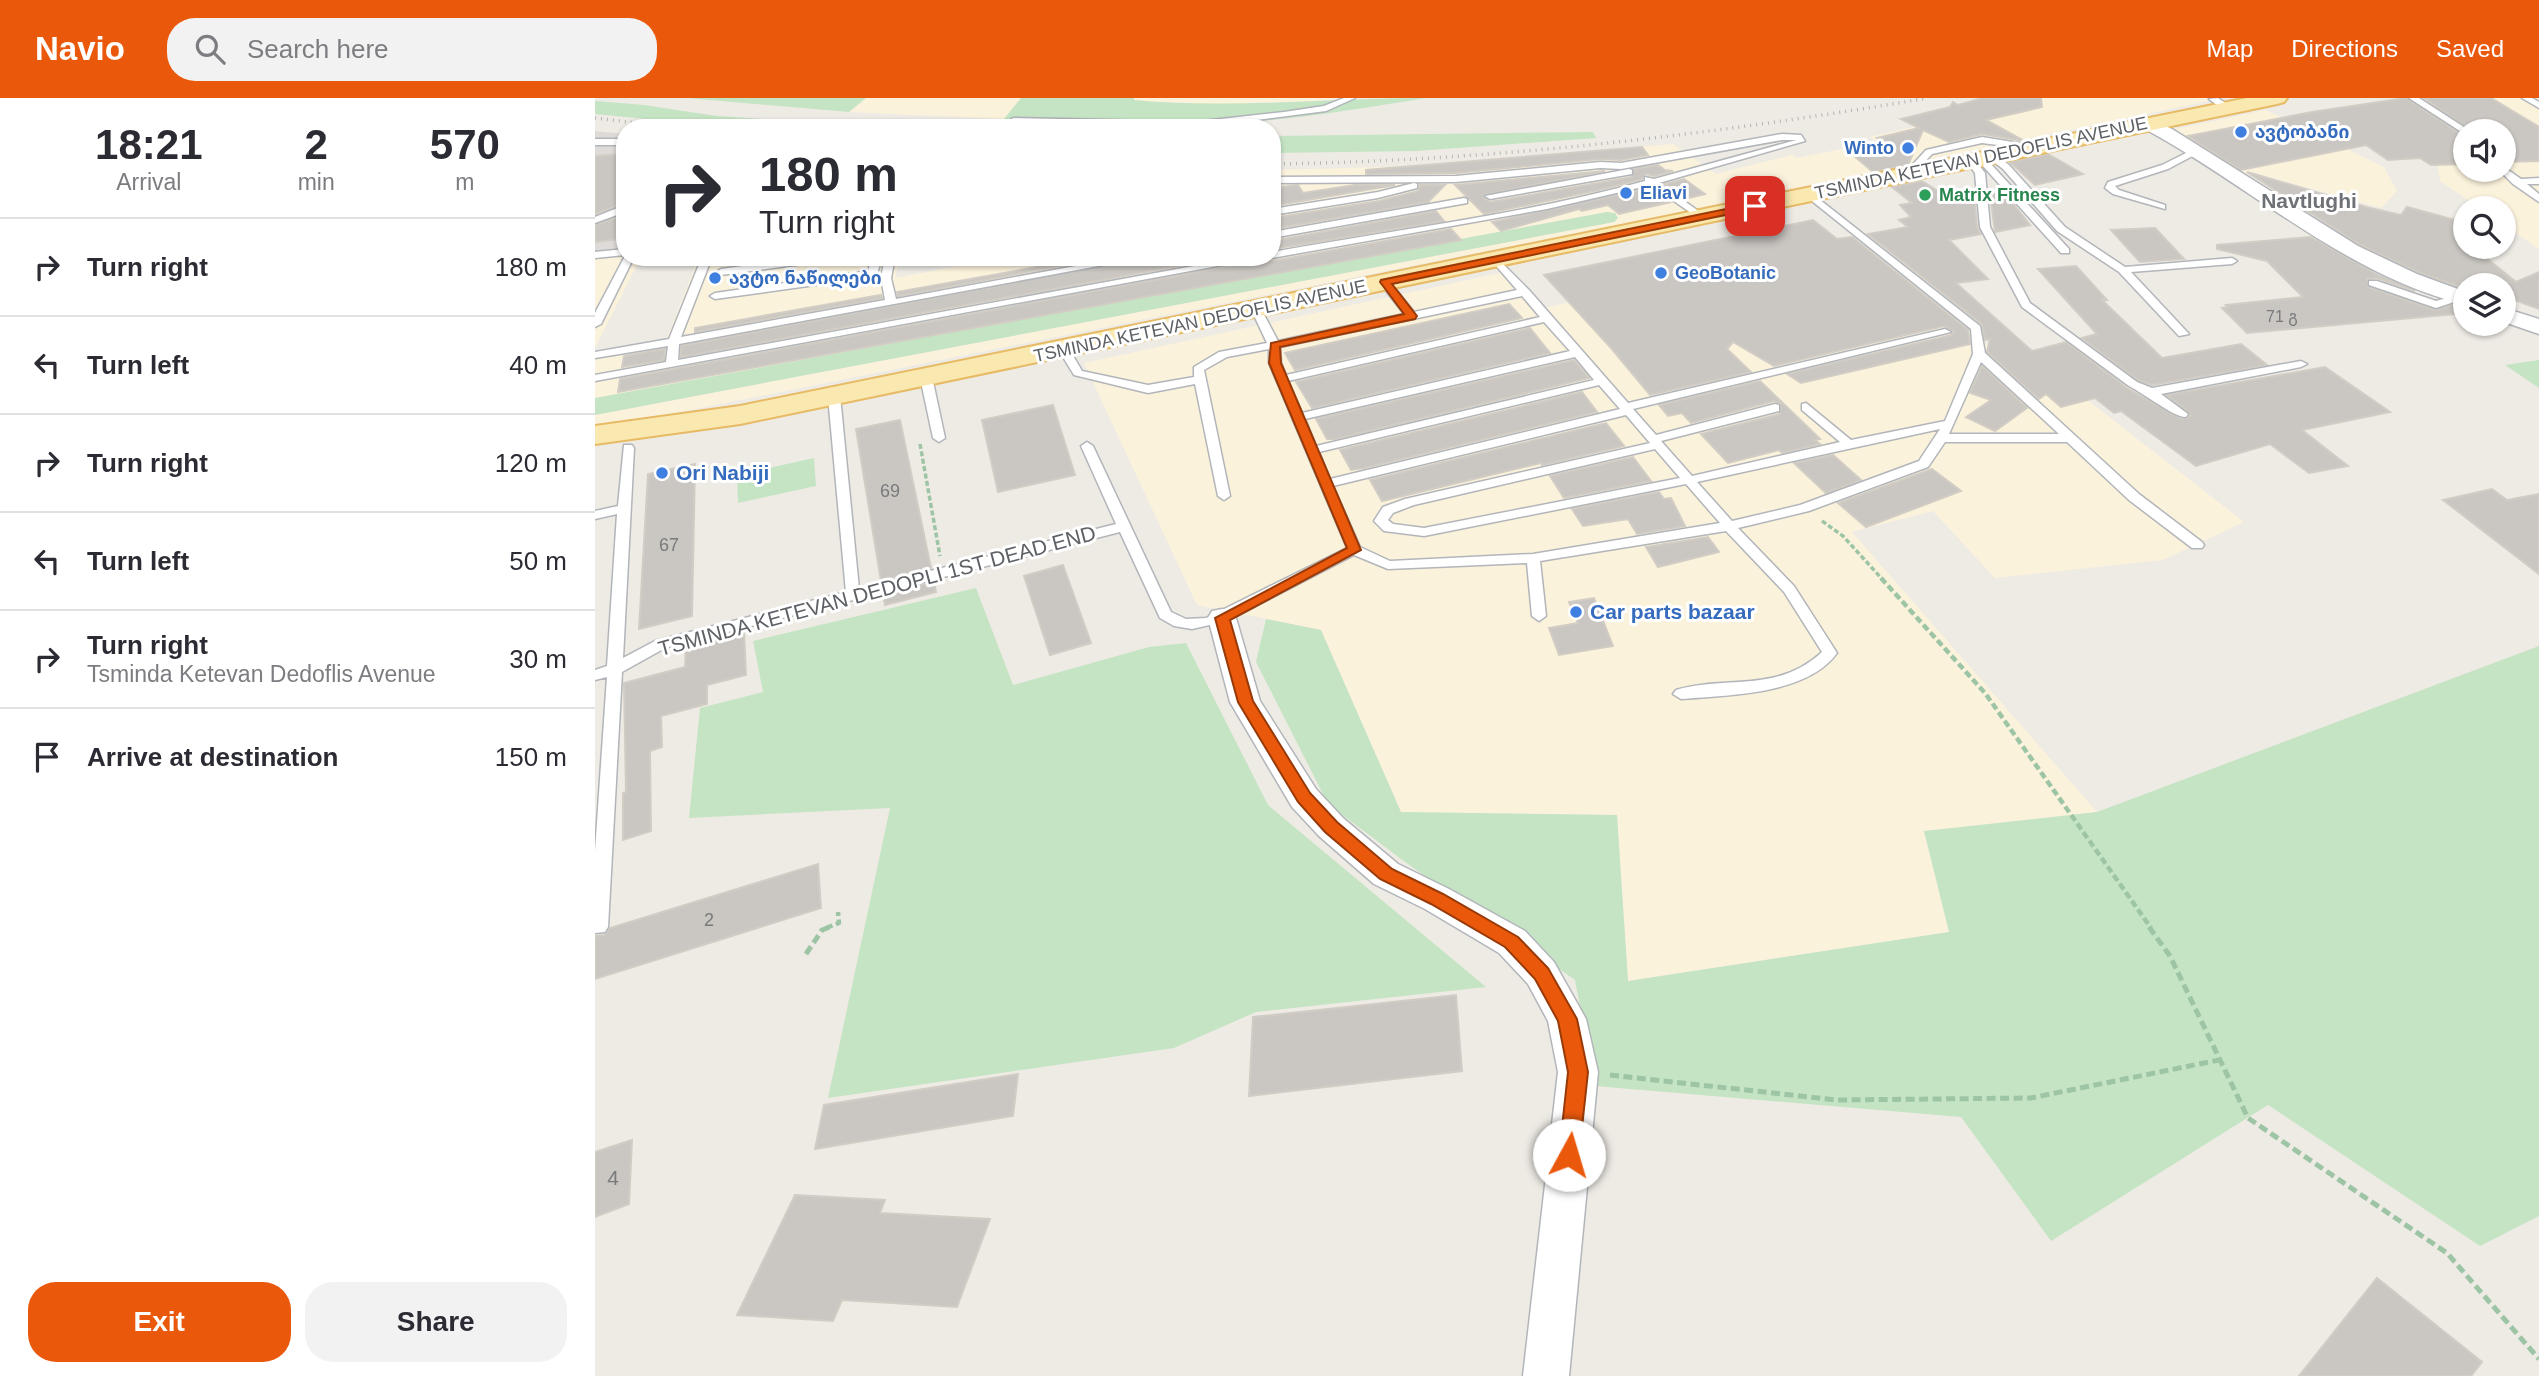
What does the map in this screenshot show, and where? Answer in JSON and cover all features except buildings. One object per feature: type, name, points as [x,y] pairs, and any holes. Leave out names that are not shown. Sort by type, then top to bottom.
[{"type":"main road","name":"TSMINDA KETEVAN DEDOFLIS AVENUE","points":[[595,435],[740,415],[1982,160],[2147,123],[2220,103],[2277,98]]},
{"type":"main road","name":"TSMINDA KETEVAN DEDOFLIS AVENUE","points":[[595,455],[740,415]]},
{"type":"street","points":[[2147,123],[2351,250],[2410,278],[2453,294]]},
{"type":"street","points":[[2516,318],[2539,327]]},
{"type":"street","points":[[1222,618],[1245,702],[1304,798],[1331,827],[1386,874],[1437,899],[1512,942],[1541,973],[1567,1019],[1578,1072],[1546,1376]]},
{"type":"lane","points":[[1244,119],[1326,108],[1351,98]]},
{"type":"lane","points":[[2413,98],[2453,123]]},
{"type":"lane","points":[[2526,98],[2539,106]]},
{"type":"lane","points":[[1281,179],[1438,179],[1600,165],[1621,166],[1782,137],[1801,139],[1796,143],[1653,182],[1547,206],[1360,236],[1281,253]]},
{"type":"lane","points":[[1908,175],[1929,152],[1983,140],[2041,147]]},
{"type":"lane","points":[[595,142],[616,142]]},
{"type":"lane","points":[[2162,208],[2116,192],[2110,188],[2111,184],[2165,167],[2195,152]]},
{"type":"lane","points":[[1982,160],[1994,170],[2065,251]]},
{"type":"lane","points":[[1982,160],[2006,167],[2061,229],[2123,270],[2183,334]]},
{"type":"lane","points":[[1982,160],[1980,173],[1985,227],[2026,305],[2133,384],[2151,392],[2182,414]]},
{"type":"lane","points":[[1621,166],[1636,171],[1701,217]]},
{"type":"lane","points":[[1490,196],[1636,171]]},
{"type":"lane","points":[[1438,179],[1451,197]]},
{"type":"lane","points":[[1281,211],[1438,179]]},
{"type":"lane","points":[[2516,182],[2539,181]]},
{"type":"lane","points":[[2516,182],[2539,199]]},
{"type":"lane","points":[[1256,309],[1275,345],[1275,363],[1328,483],[1354,550],[1388,565],[1533,558],[1730,526],[1804,508],[1924,464],[1951,424],[1979,354],[1976,328],[1810,195]]},
{"type":"lane","points":[[1339,201],[1360,236]]},
{"type":"lane","points":[[1281,233],[1464,201]]},
{"type":"lane","points":[[595,220],[616,212]]},
{"type":"lane","points":[[595,255],[616,253]]},
{"type":"lane","points":[[1496,260],[1689,480],[1789,589],[1830,653],[1821,664],[1806,674],[1767,684],[1681,694]]},
{"type":"lane","points":[[2123,270],[2232,261]]},
{"type":"lane","points":[[595,324],[624,266]]},
{"type":"lane","points":[[672,365],[674,342],[703,266]]},
{"type":"lane","points":[[721,272],[767,266]]},
{"type":"lane","points":[[777,287],[782,266]]},
{"type":"lane","points":[[715,296],[872,274],[874,266]]},
{"type":"lane","points":[[888,266],[886,278],[891,302]]},
{"type":"lane","points":[[595,355],[995,284],[1072,266]]},
{"type":"lane","points":[[1177,266],[1180,272]]},
{"type":"lane","points":[[595,378],[1212,266]]},
{"type":"lane","points":[[1385,282],[1411,316]]},
{"type":"lane","points":[[2373,283],[2436,304],[2453,300]]},
{"type":"lane","points":[[995,284],[1000,305]]},
{"type":"lane","points":[[1224,496],[1199,380],[1198,369],[1206,360],[1525,292]]},
{"type":"lane","points":[[1282,379],[1548,318]]},
{"type":"lane","points":[[1328,483],[1945,332]]},
{"type":"lane","points":[[1064,349],[1078,373],[1136,388],[1148,389],[1199,380]]},
{"type":"lane","points":[[1299,417],[1578,353]]},
{"type":"lane","points":[[1979,354],[2134,496],[2197,545]]},
{"type":"lane","points":[[2151,392],[2301,364]]},
{"type":"lane","points":[[926,377],[939,438]]},
{"type":"lane","points":[[1313,450],[1602,380]]},
{"type":"lane","points":[[834,396],[853,595]]},
{"type":"lane","points":[[1806,407],[1849,444]]},
{"type":"lane","points":[[1775,408],[1656,442],[1409,502],[1388,510],[1381,521],[1389,528],[1424,531],[1689,480],[1951,424]]},
{"type":"lane","points":[[1941,438],[2071,439]]},
{"type":"lane","points":[[1087,446],[1122,527],[1165,615],[1178,625],[1202,625],[1222,618],[1354,550]]},
{"type":"lane","points":[[599,927],[628,448]]},
{"type":"lane","points":[[595,515],[624,508]]},
{"type":"lane","name":"TSMINDA KETEVAN DEDOPLI 1ST DEAD END","points":[[595,675],[613,670],[660,644],[1122,527]]},
{"type":"lane","points":[[1533,558],[1539,616]]},
{"type":"path","points":[[920,444],[943,573]]},
{"type":"path","points":[[1804,508],[1843,536],[1985,693],[2170,956],[2248,1118],[2447,1253],[2539,1359]]},
{"type":"path","points":[[806,954],[823,930],[839,923],[838,912]]},
{"type":"path","points":[[1578,1072],[1836,1100],[2031,1098],[2220,1060]]},
{"type":"shaded area","points":[[866,98],[1021,98],[1004,119],[849,112]]},
{"type":"shaded area","points":[[1348,98],[1276,104],[1172,104],[1133,100]]},
{"type":"shaded area","points":[[2041,98],[2223,98],[1666,215],[595,429],[595,415],[1614,222],[1618,218],[1607,212],[595,398],[595,351],[666,340],[695,266],[898,266],[895,278],[958,266],[1281,266],[1281,170],[1420,166],[1673,144],[1716,174],[1792,155],[1797,158],[1876,142],[1870,137]]},
{"type":"shaded area","points":[[2404,98],[2539,98],[2539,249],[2516,233],[2516,196],[2462,196],[2440,181],[2433,139],[2445,122]]},
{"type":"shaded area","points":[[2266,110],[2384,167],[2397,191],[2381,208],[2251,172],[2238,175],[2180,138],[2176,129]]},
{"type":"shaded area","points":[[595,131],[616,133],[616,250],[595,252]]},
{"type":"shaded area","name":"Car parts bazaar","points":[[1854,240],[2033,381],[2063,381],[2244,522],[2163,560],[1995,578],[1933,511],[1852,532],[2097,812],[1924,832],[1950,932],[1628,981],[1617,815],[1401,812],[1321,630],[1197,605],[1084,363],[1504,272],[1539,309]]},
{"type":"shaded area","points":[[616,250],[616,266],[636,266],[595,348],[595,252]]},
{"type":"green space","points":[[687,98],[866,98],[849,112]]},
{"type":"green space","points":[[1021,98],[1134,98],[1170,102],[1243,103],[1426,98],[1281,119],[1004,119]]},
{"type":"green space","points":[[595,101],[763,119],[646,119],[595,114]]},
{"type":"green space","points":[[1593,132],[1596,138],[1416,151],[1281,153],[1281,136]]},
{"type":"green space","points":[[1607,212],[1615,213],[1618,218],[1614,222],[595,415],[595,398]]},
{"type":"green space","points":[[2539,360],[2539,388],[2505,365]]},
{"type":"green space","points":[[814,458],[816,486],[738,503],[737,475]]},
{"type":"green space","points":[[976,588],[1013,685],[1149,647],[1186,643],[1268,805],[1486,987],[1256,1012],[1174,1048],[828,1098],[890,808],[689,818],[700,708],[763,692],[753,641]]},
{"type":"green space","points":[[1266,619],[1321,630],[1401,812],[1617,815],[1628,981],[1949,932],[1924,831],[2097,812],[2539,646],[2539,1216],[2480,1246],[2268,1105],[2051,1241],[1961,1117],[1595,1086],[1575,980],[1405,862],[1328,804],[1256,662]]},
{"type":"railway","points":[[1281,164],[1437,158],[1601,144],[1765,124],[1928,98]]},
{"type":"railway","points":[[595,118],[616,121]]},
{"type":"place","name":"ავტობანი","points":[[2241,132]]},
{"type":"place","name":"Winto","points":[[1908,148]]},
{"type":"place","name":"Eliavi","points":[[1626,193]]},
{"type":"place","name":"Matrix Fitness","points":[[1925,195]]},
{"type":"place","name":"GeoBotanic","points":[[1661,273]]},
{"type":"place","name":"ავტო ნაწილები","points":[[715,278]]},
{"type":"place","name":"Ori Nabiji","points":[[662,473]]},
{"type":"place","name":"Car parts bazaar","points":[[1576,612]]},
{"type":"district","name":"Navtlughi","points":[[2309,201]]},
{"type":"route","points":[[1569,1155],[1578,1072],[1567,1019],[1541,973],[1512,942],[1437,899],[1386,874],[1331,827],[1304,798],[1245,702],[1222,618],[1354,550],[1328,483],[1275,363],[1275,345],[1411,316],[1385,282],[1755,206]]}]
